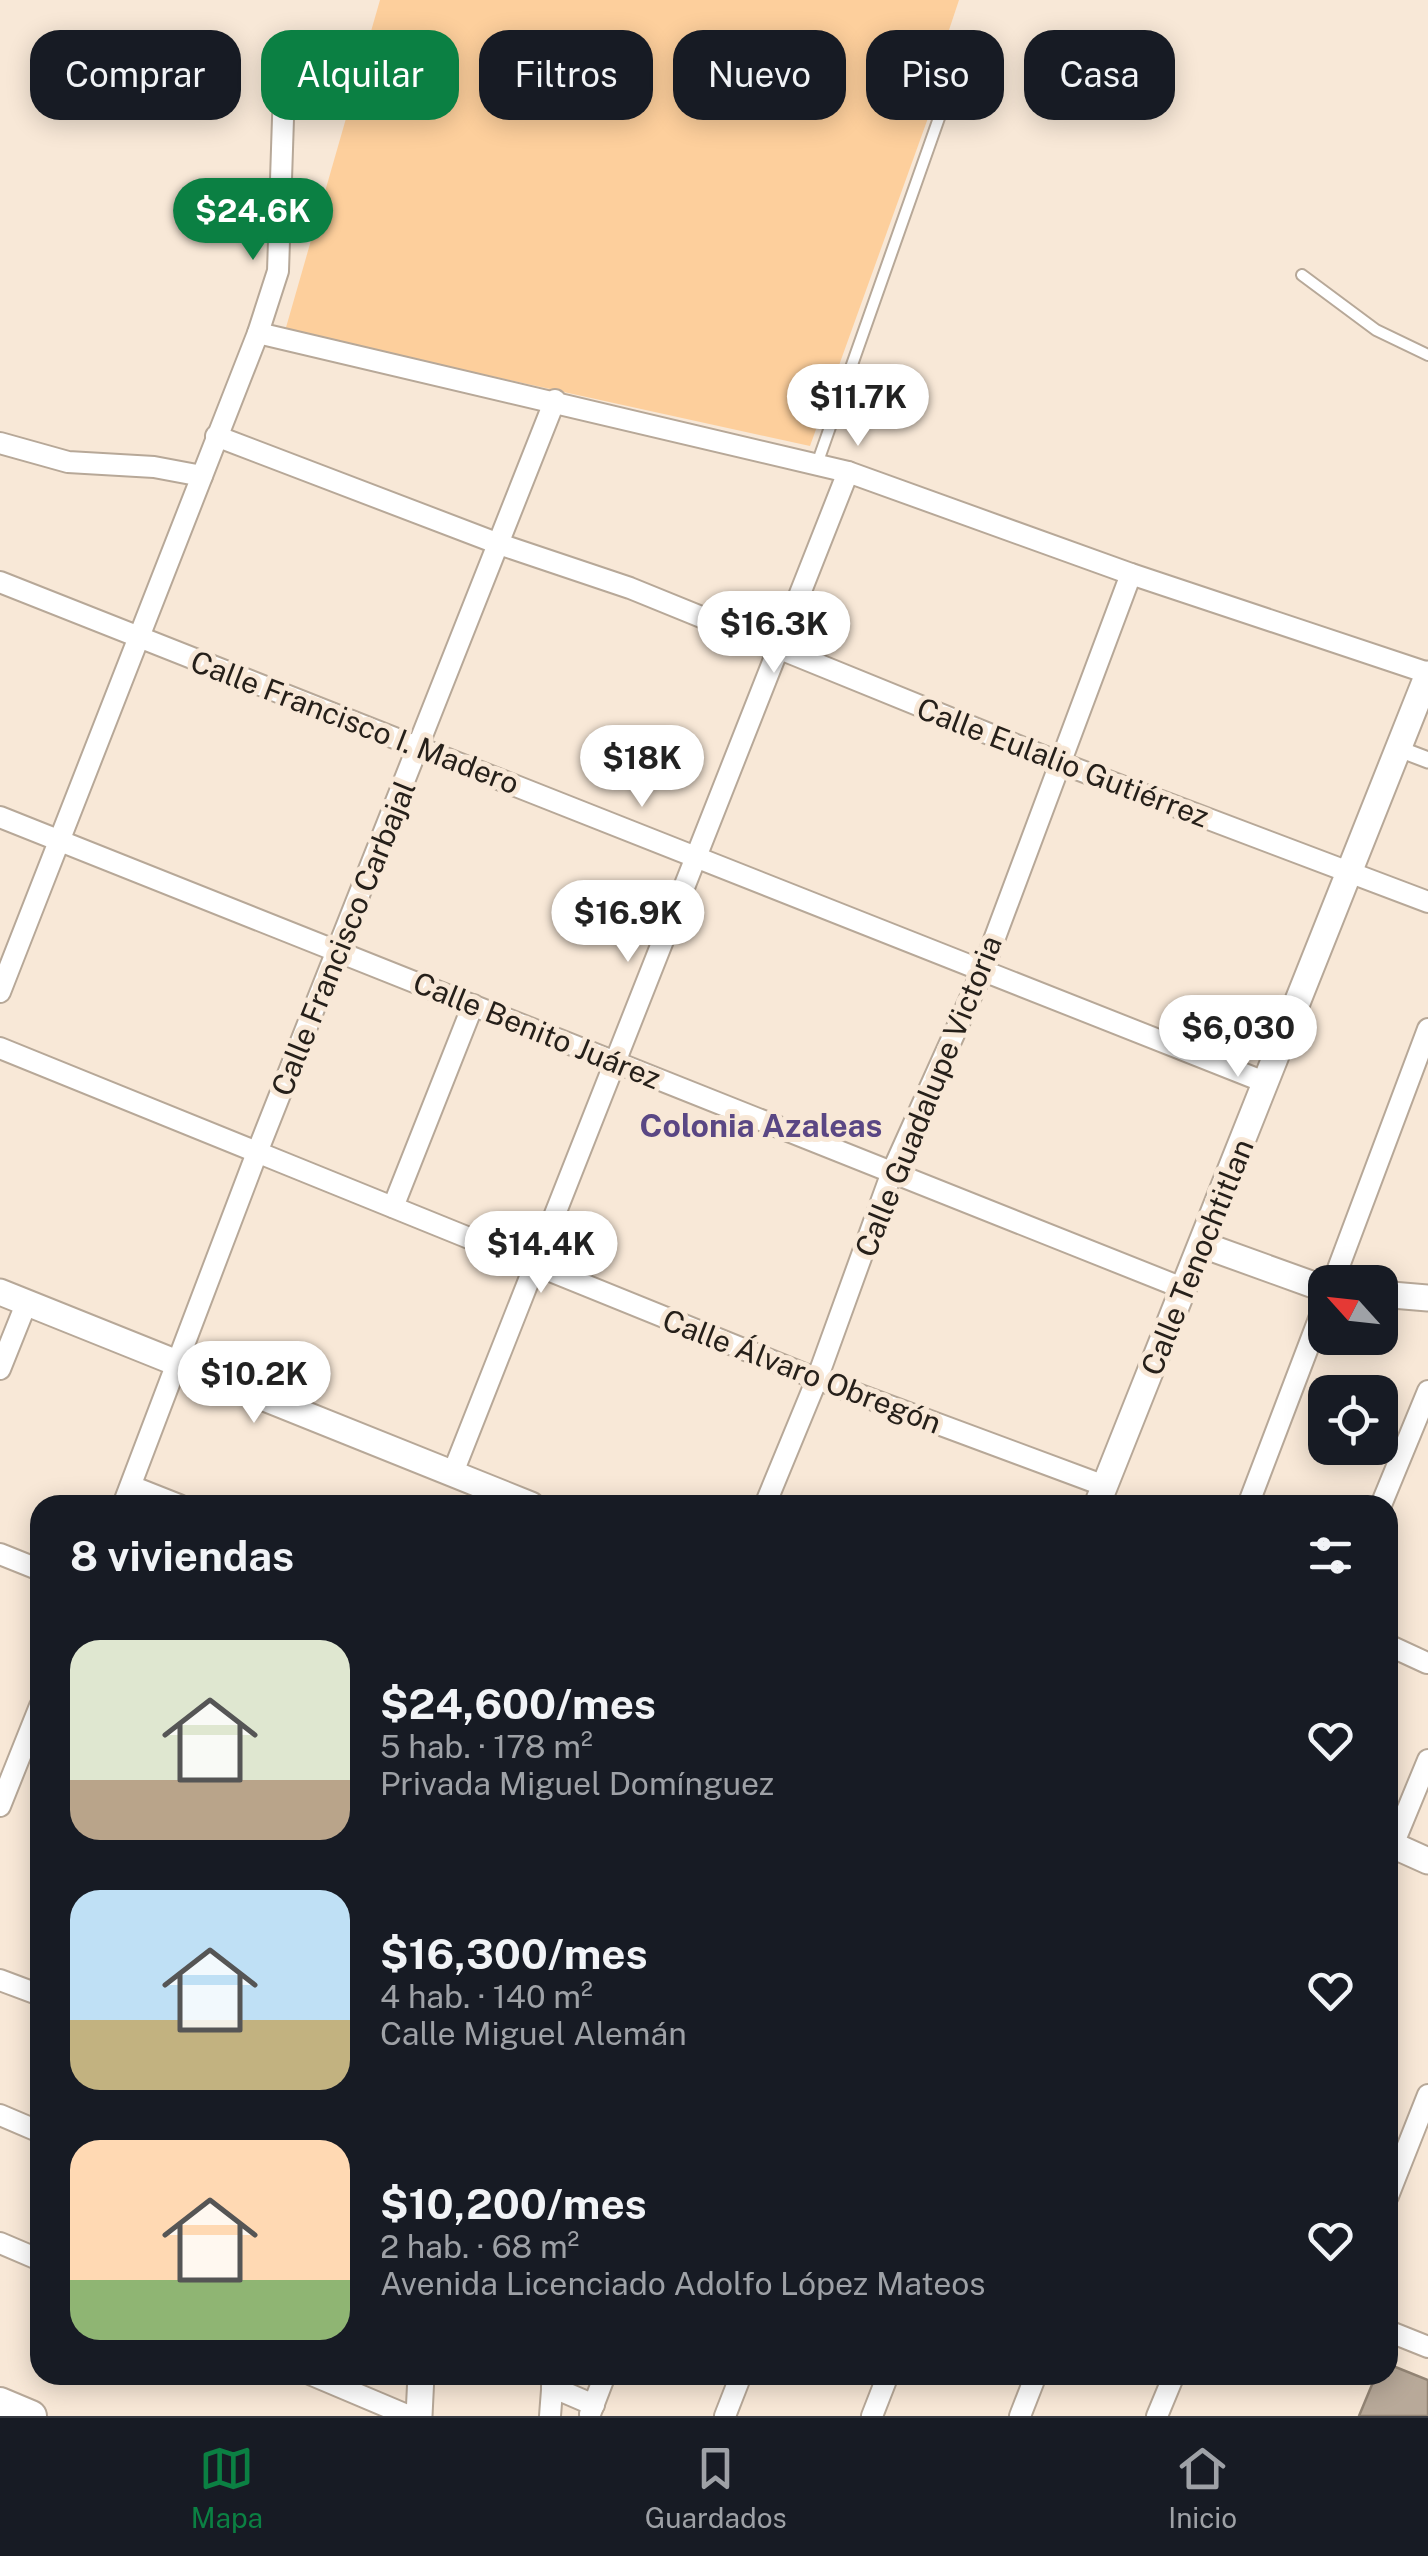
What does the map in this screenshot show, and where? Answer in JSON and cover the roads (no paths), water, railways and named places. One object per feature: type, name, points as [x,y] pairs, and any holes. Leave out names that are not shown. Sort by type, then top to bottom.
[{"type":"main road","points":[[0,2403],[31,2416]]},
{"type":"street","points":[[0,992],[258,333],[278,270],[283,120]]},
{"type":"street","points":[[258,333],[848,472],[1131,574],[1428,673]]},
{"type":"street","name":"Calle Francisco Carbajal","points":[[127,1495],[336,949],[555,400]]},
{"type":"street","name":"Calle Eulalio Gutiérrez","points":[[216,436],[499,544],[630,588],[1058,762],[1428,902]]},
{"type":"street","points":[[0,443],[68,462],[154,467],[202,476]]},
{"type":"street","points":[[452,1475],[537,1268],[848,472]]},
{"type":"street","name":"Calle Guadalupe Victoria","points":[[769,1495],[817,1379],[892,1172],[982,972],[1131,574]]},
{"type":"street","name":"Calle Francisco I. Madero","points":[[0,582],[1266,1083]]},
{"type":"street","name":"Calle Tenochtitlan","points":[[1101,1495],[1428,673]]},
{"type":"street","points":[[1398,748],[1428,760]]},
{"type":"street","name":"Calle Benito Juárez","points":[[0,816],[1185,1289]]},
{"type":"street","points":[[394,1207],[473,1005]]},
{"type":"street","points":[[1339,1265],[1428,1029]]},
{"type":"street","name":"Calle Álvaro Obregón","points":[[0,1048],[1099,1495]]},
{"type":"street","points":[[1203,1246],[1308,1283]]},
{"type":"street","points":[[0,1292],[503,1495]]},
{"type":"street","points":[[1398,1296],[1428,1298]]},
{"type":"street","points":[[0,1368],[26,1304]]},
{"type":"street","points":[[1252,1495],[1308,1348]]},
{"type":"street","points":[[1384,1495],[1428,1391]]},
{"type":"street","points":[[0,1554],[30,1566]]},
{"type":"street","points":[[1398,1649],[1427,1662]]},
{"type":"street","points":[[0,1806],[30,1731]]},
{"type":"street","points":[[1398,1828],[1428,1760]]},
{"type":"street","points":[[1398,1851],[1428,1861]]},
{"type":"street","points":[[0,1980],[30,1991]]},
{"type":"street","points":[[1398,2171],[1428,2095]]},
{"type":"street","points":[[0,2116],[30,2128]]},
{"type":"street","points":[[0,2243],[30,2256]]},
{"type":"street","points":[[1398,2334],[1428,2348]]},
{"type":"street","points":[[336,2385],[409,2416]]},
{"type":"street","points":[[418,2416],[420,2385]]},
{"type":"street","points":[[550,2416],[563,2385]]},
{"type":"street","points":[[567,2385],[592,2410],[601,2385]]},
{"type":"street","points":[[725,2416],[737,2385]]},
{"type":"street","points":[[872,2416],[884,2385]]},
{"type":"street","points":[[1020,2416],[1032,2385]]},
{"type":"street","points":[[1157,2416],[1170,2385]]},
{"type":"lane","points":[[817,464],[938,120]]},
{"type":"lane","points":[[1302,276],[1376,330],[1428,355]]},
{"type":"district","name":"Colonia Azaleas","points":[[761,1125]]}]
